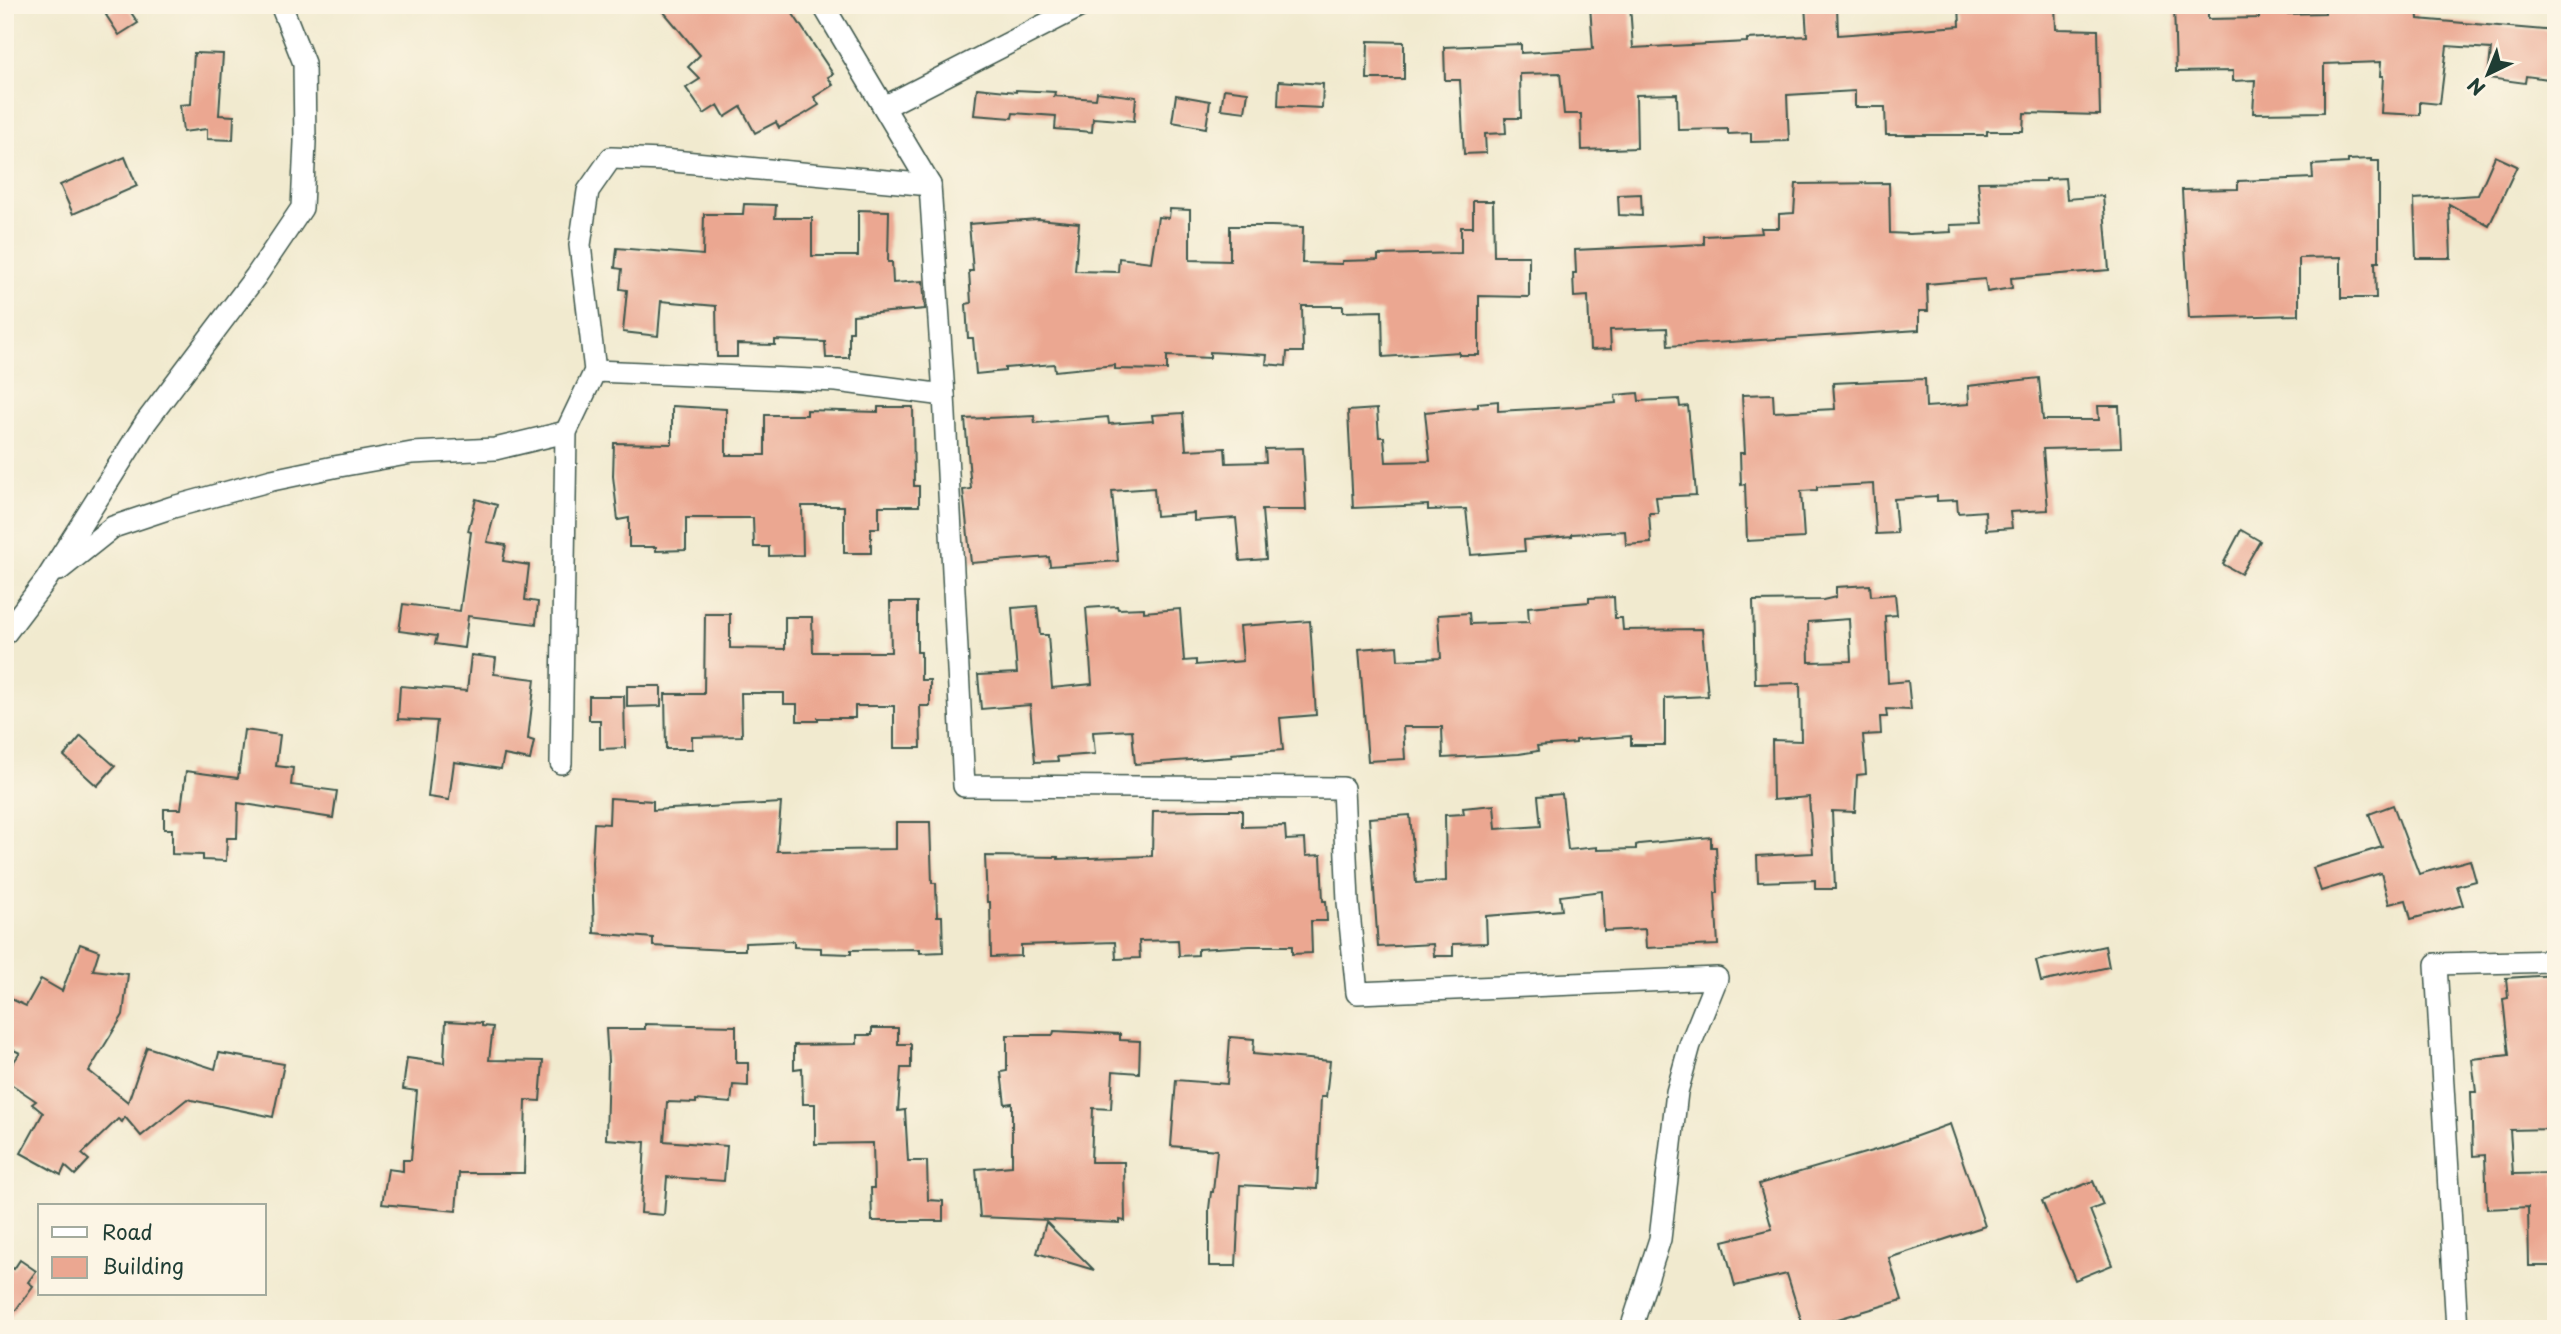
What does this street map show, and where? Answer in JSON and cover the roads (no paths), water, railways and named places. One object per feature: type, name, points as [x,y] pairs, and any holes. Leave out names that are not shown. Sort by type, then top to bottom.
[{"type":"street","points":[[5,634],[46,580],[146,422],[257,276],[302,208],[304,63],[281,5]]},
{"type":"street","points":[[823,5],[930,185],[944,394],[964,786],[1343,788],[1348,902],[1357,993],[1717,978],[1690,1045],[1677,1092],[1660,1239],[1631,1329]]},
{"type":"street","points":[[884,107],[1083,5]]},
{"type":"street","points":[[561,763],[565,432],[596,371],[580,245],[588,191],[611,158],[663,160],[930,185]]},
{"type":"street","points":[[596,371],[836,381],[944,394]]},
{"type":"street","points":[[46,580],[113,527],[173,507],[272,480],[334,467],[412,453],[495,449],[565,432]]},
{"type":"street","points":[[2456,1329],[2436,964],[2556,961]]}]
